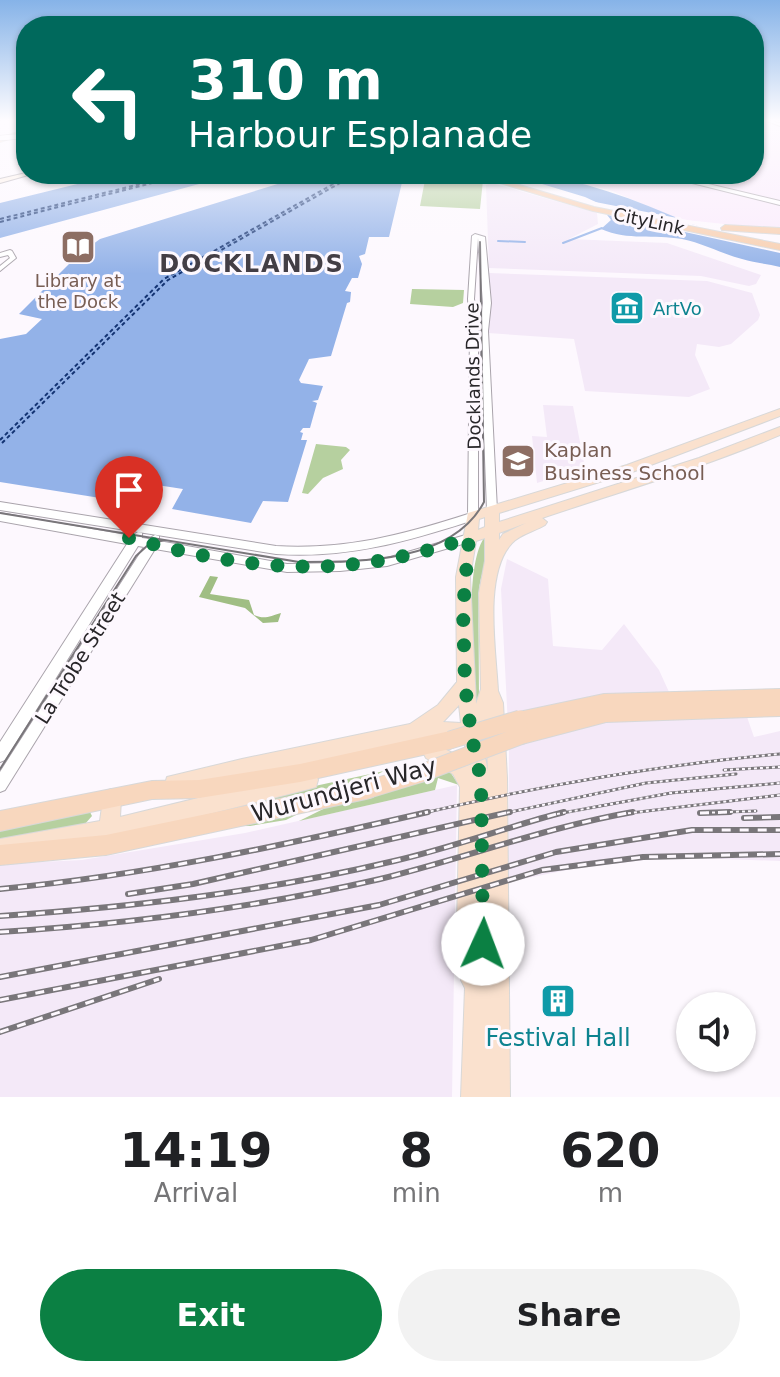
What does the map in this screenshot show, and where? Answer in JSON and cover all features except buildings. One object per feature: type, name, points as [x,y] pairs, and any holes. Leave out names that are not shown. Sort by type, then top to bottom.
[{"type":"highway","name":"CityLink","points":[[508,184],[593,209],[780,247]]},
{"type":"highway","name":"CityLink","points":[[520,184],[582,202],[780,247]]},
{"type":"highway","points":[[582,202],[702,225],[780,231]]},
{"type":"highway","name":"Wurundjeri Way","points":[[0,821],[152,790],[181,791],[238,783],[404,751],[580,706],[638,700],[780,697]]},
{"type":"highway","name":"Wurundjeri Way","points":[[0,852],[74,850],[203,826],[366,790],[419,774],[522,735],[583,718],[650,710],[780,708]]},
{"type":"main road","points":[[474,1097],[475,997],[483,944],[485,890],[481,780],[465,684],[462,596],[473,516],[631,468],[780,412]]},
{"type":"main road","points":[[469,538],[617,487],[667,474],[780,431]]},
{"type":"main road","points":[[492,561],[505,542],[520,530],[630,493],[667,474]]},
{"type":"main road","points":[[492,510],[492,561],[486,593],[490,691],[494,703],[497,759],[497,1097]]},
{"type":"main road","points":[[412,732],[444,711],[465,684]]},
{"type":"main road","points":[[471,733],[490,691]]},
{"type":"main road","points":[[412,732],[449,730],[471,733],[497,759]]},
{"type":"main road","name":"Wurundjeri Way","points":[[152,790],[260,763],[412,732]]},
{"type":"main road","name":"Wurundjeri Way","points":[[0,852],[432,752],[454,744],[471,733]]},
{"type":"main road","points":[[432,752],[460,767],[469,787],[468,953],[475,997]]},
{"type":"main road","points":[[109,829],[111,799]]},
{"type":"street","points":[[702,184],[780,203]]},
{"type":"street","name":"Docklands Drive","points":[[473,516],[481,337],[487,302],[479,269],[478,237]]},
{"type":"street","name":"Docklands Drive","points":[[479,269],[471,299],[481,337],[492,510]]},
{"type":"street","points":[[0,506],[276,550],[321,552],[388,542],[473,516]]},
{"type":"street","points":[[0,517],[260,565],[315,568],[398,560],[469,538]]},
{"type":"street","name":"La Trobe Street","points":[[0,755],[143,528]]},
{"type":"street","name":"La Trobe Street","points":[[1,782],[159,531]]},
{"type":"shaded area","points":[[764,172],[780,172],[780,227],[677,219],[610,190],[582,184],[764,184]]},
{"type":"shaded area","points":[[496,184],[597,213],[598,224],[569,239],[667,243],[761,275],[756,284],[749,286],[701,276],[489,268],[486,185]]},
{"type":"shaded area","points":[[486,274],[707,281],[752,293],[760,315],[731,344],[719,347],[697,344],[695,355],[710,389],[689,397],[585,391],[574,339],[488,333]]},
{"type":"shaded area","points":[[543,405],[573,406],[585,468],[537,483],[532,436],[547,437]]},
{"type":"shaded area","points":[[507,559],[548,579],[553,646],[602,650],[624,624],[659,670],[679,714],[747,717],[754,737],[780,731],[780,861],[670,857],[577,868],[508,882],[509,746],[501,589]]},
{"type":"shaded area","points":[[457,785],[452,1097],[0,1097],[0,864],[82,860],[245,833]]},
{"type":"green space","points":[[424,184],[483,184],[480,209],[420,206]]},
{"type":"green space","points":[[412,289],[464,290],[463,303],[453,307],[410,304]]},
{"type":"green space","points":[[316,444],[350,450],[341,460],[343,469],[323,478],[308,494],[302,493]]},
{"type":"green space","points":[[484,538],[488,548],[479,591],[479,699],[475,707],[472,594],[478,552]]},
{"type":"green space","points":[[210,576],[218,577],[210,594],[249,600],[254,615],[268,617],[281,613],[278,622],[263,623],[245,608],[199,597]]},
{"type":"green space","points":[[433,761],[444,763],[459,785],[438,778],[435,790],[299,821],[408,767]]},
{"type":"green space","points":[[384,771],[286,820],[250,826],[165,827],[255,799]]},
{"type":"green space","points":[[90,812],[92,816],[85,824],[0,843],[0,827]]},
{"type":"water","points":[[77,184],[199,184],[0,238],[0,203]]},
{"type":"water","points":[[278,184],[402,184],[389,237],[369,237],[365,254],[359,256],[362,264],[358,278],[352,278],[345,291],[351,292],[350,302],[347,303],[331,356],[309,359],[299,380],[301,383],[323,386],[318,400],[312,401],[317,403],[310,428],[303,428],[300,432],[303,433],[301,440],[307,440],[288,502],[263,501],[251,523],[172,509],[183,489],[157,485],[144,505],[0,482],[0,339],[26,334],[42,319],[19,314],[78,255],[100,239]]},
{"type":"water","points":[[542,184],[582,184],[704,228],[780,251],[780,267],[752,262],[682,239],[611,233],[601,229],[611,220],[598,203]]},
{"type":"pier","points":[[580,199],[713,225],[723,229],[691,224],[780,247],[780,253],[599,213],[595,205]]},
{"type":"waterway","points":[[563,243],[602,228]]},
{"type":"waterway","points":[[498,241],[525,242]]},
{"type":"ferry route","points":[[0,219],[140,184]]},
{"type":"ferry route","points":[[0,222],[148,184]]},
{"type":"ferry route","points":[[0,440],[164,279],[333,184]]},
{"type":"ferry route","points":[[2,443],[168,280],[338,184]]},
{"type":"tram line","points":[[0,513],[299,562],[402,555],[450,537],[469,522],[484,502],[480,242]]},
{"type":"tram line","points":[[0,769],[136,556],[148,545],[164,540]]},
{"type":"railway","points":[[428,812],[598,778],[780,754]]},
{"type":"railway","points":[[724,770],[780,767]]},
{"type":"railway","points":[[504,813],[646,783],[736,774]]},
{"type":"railway","points":[[558,814],[671,793],[780,783]]},
{"type":"railway","points":[[623,814],[780,795]]},
{"type":"railway","points":[[730,812],[700,813],[756,811]]},
{"type":"railway","points":[[0,889],[109,876],[216,858],[428,812]]},
{"type":"railway","points":[[419,814],[428,812]]},
{"type":"railway","points":[[504,813],[510,812]]},
{"type":"railway","points":[[558,814],[564,812]]},
{"type":"railway","points":[[623,814],[633,812]]},
{"type":"railway","points":[[128,894],[193,884],[504,813]]},
{"type":"railway","points":[[0,916],[148,903],[247,890],[415,856],[558,814]]},
{"type":"railway","points":[[0,932],[144,919],[286,898],[380,879],[623,814]]},
{"type":"railway","points":[[744,818],[780,817]]},
{"type":"railway","points":[[0,977],[379,905],[556,852],[692,830],[780,830]]},
{"type":"railway","points":[[0,1000],[311,940],[542,870],[643,857],[780,854]]},
{"type":"railway","points":[[0,1032],[159,979]]},
{"type":"place","name":"Library at the Dock","points":[[78,247]]},
{"type":"place","name":"ArtVo","points":[[627,308]]},
{"type":"place","name":"Kaplan Business School","points":[[518,461]]},
{"type":"place","name":"Festival Hall","points":[[558,1001]]},
{"type":"district","name":"DOCKLANDS","points":[[252,264]]},
{"type":"route","points":[[129,538],[260,565],[315,568],[398,560],[469,538],[462,596],[465,684],[481,780],[485,890],[483,944]]}]
